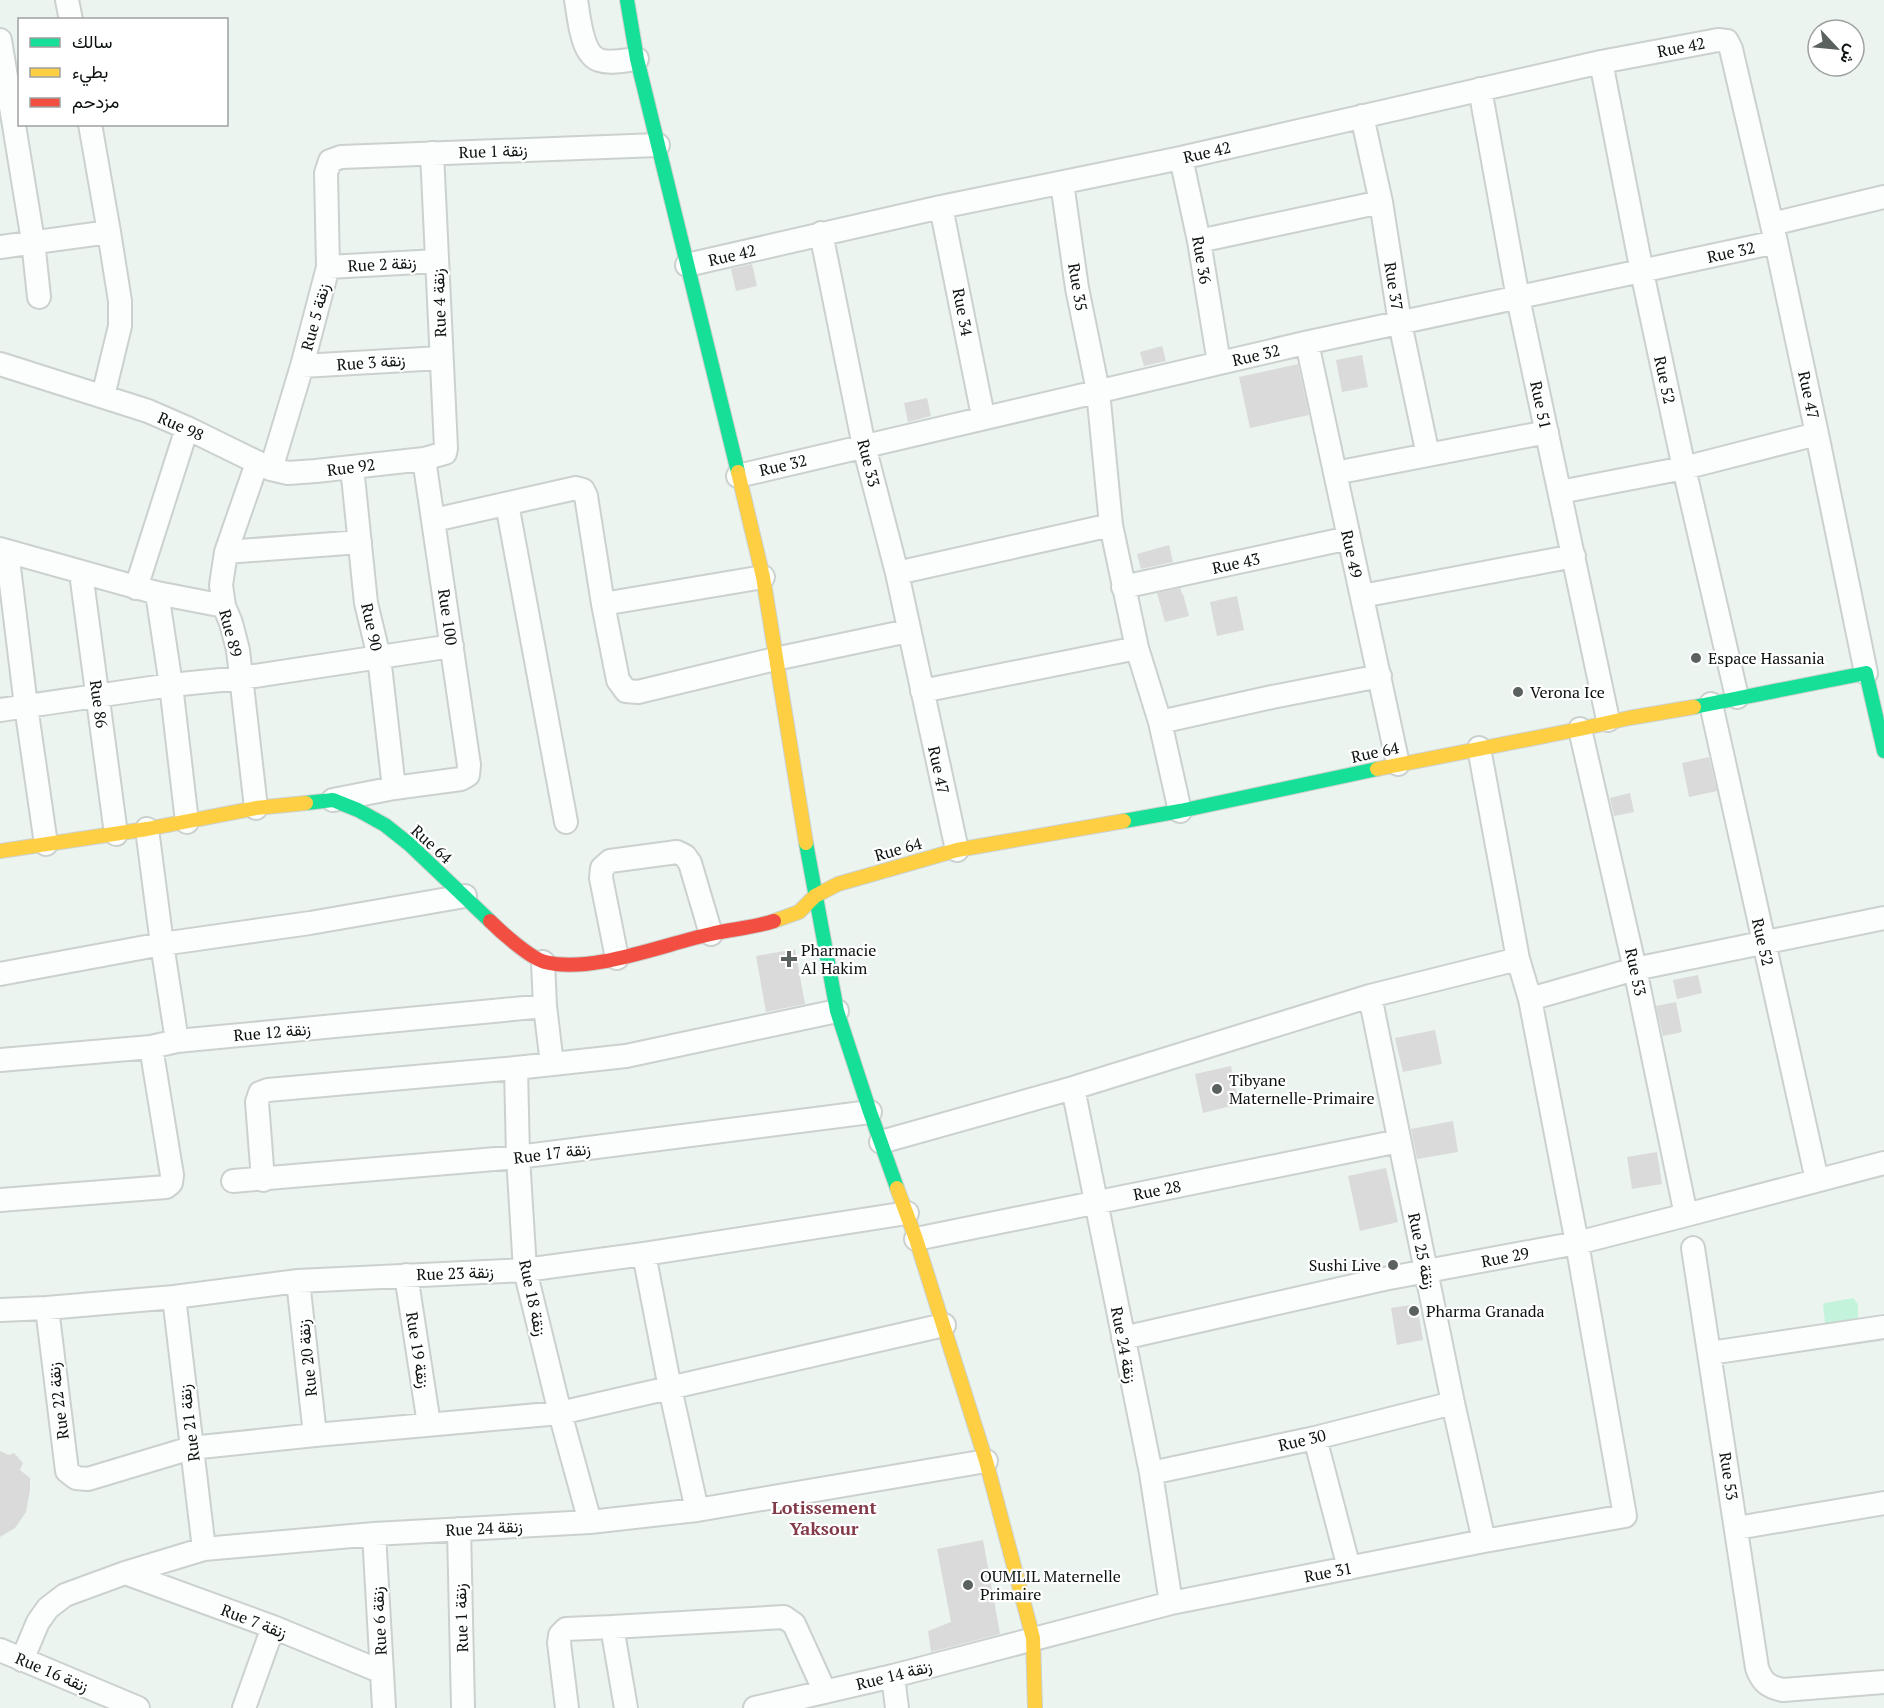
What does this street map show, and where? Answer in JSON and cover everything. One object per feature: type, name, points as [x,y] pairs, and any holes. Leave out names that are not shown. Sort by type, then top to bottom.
[{"type":"street","points":[[67,0],[71,18]]},
{"type":"street","points":[[576,0],[586,48],[592,55],[599,60],[608,61],[637,59]]},
{"type":"street","points":[[627,0],[637,59],[763,577],[815,896],[837,1011],[870,1112],[916,1239],[986,1461],[1033,1638],[1035,1708]]},
{"type":"street","points":[[0,40],[33,241],[39,297]]},
{"type":"street","name":"Rue 42","points":[[687,265],[941,207],[1181,158],[1480,88],[1601,62],[1718,40],[1727,41]]},
{"type":"street","name":"Rue 47","points":[[1727,41],[1731,49],[1774,233],[1884,751]]},
{"type":"street","name":"Rue 52","points":[[1601,62],[1642,272],[1737,697]]},
{"type":"street","name":"Rue 51","points":[[1480,88],[1518,298],[1608,720]]},
{"type":"street","name":"Rue 37","points":[[1362,116],[1381,202],[1400,323],[1428,455]]},
{"type":"street","points":[[90,126],[120,301],[120,326],[103,396]]},
{"type":"street","name":"Rue 1 زنقة","points":[[330,160],[341,157],[658,145]]},
{"type":"street","name":"Rue 4 زنقة","points":[[432,153],[441,358],[435,456]]},
{"type":"street","name":"Rue 36","points":[[1181,158],[1199,241],[1219,363]]},
{"type":"street","name":"Rue 5 زنقة","points":[[264,466],[302,366],[328,267],[326,173],[330,160]]},
{"type":"street","name":"Rue 35","points":[[1062,183],[1077,288],[1098,391],[1111,525],[1137,648],[1160,722],[1180,811]]},
{"type":"street","name":"Rue 32","points":[[738,476],[983,416],[1306,343],[1642,272],[1774,233],[1884,197]]},
{"type":"street","points":[[1199,241],[1381,202]]},
{"type":"street","name":"Rue 34","points":[[941,207],[983,416]]},
{"type":"street","points":[[0,247],[110,232]]},
{"type":"street","name":"Rue 33","points":[[821,233],[864,446],[897,573],[922,691]]},
{"type":"street","name":"Rue 2 زنقة","points":[[328,267],[437,261]]},
{"type":"street","name":"Rue 49","points":[[1306,343],[1398,764]]},
{"type":"street","name":"Rue 3 زنقة","points":[[302,366],[441,358]]},
{"type":"street","name":"Rue 98","points":[[0,364],[148,411],[264,466]]},
{"type":"street","points":[[187,822],[171,685],[146,591],[188,428]]},
{"type":"street","points":[[1335,473],[1547,432]]},
{"type":"street","points":[[1560,492],[1684,468],[1817,434]]},
{"type":"street","name":"Rue 92","points":[[264,466],[288,472],[352,467],[435,456]]},
{"type":"street","name":"Rue 100","points":[[394,788],[461,779],[468,775],[469,765],[434,520],[435,456]]},
{"type":"street","name":"Rue 89","points":[[256,808],[238,650],[224,606],[221,585],[226,552],[264,466]]},
{"type":"street","name":"Rue 90","points":[[352,467],[366,603],[379,657],[394,788]]},
{"type":"street","points":[[434,520],[576,488],[583,490],[586,496],[618,680],[627,691],[638,692],[775,659],[908,631]]},
{"type":"street","points":[[507,504],[566,822]]},
{"type":"street","points":[[897,573],[1111,525]]},
{"type":"street","name":"Rue 43","points":[[1123,587],[1349,538]]},
{"type":"street","points":[[226,552],[360,542]]},
{"type":"street","points":[[46,844],[3,550],[146,591],[224,606]]},
{"type":"street","points":[[1362,596],[1574,556]]},
{"type":"street","name":"Rue 86","points":[[81,573],[116,834]]},
{"type":"street","points":[[603,604],[763,577]]},
{"type":"street","points":[[0,710],[171,685],[242,678],[452,646]]},
{"type":"street","points":[[922,691],[1137,648]]},
{"type":"street","name":"Rue 64","points":[[0,850],[147,829],[256,808],[333,801],[358,810],[385,825],[409,844],[499,930],[543,962],[577,966],[711,934],[762,925],[798,912],[815,896],[838,884],[957,850],[1180,811],[1398,764],[1580,729],[1608,720],[1711,704],[1866,673]]},
{"type":"street","points":[[1160,722],[1380,676]]},
{"type":"street","name":"Rue 47","points":[[922,691],[957,850]]},
{"type":"street","name":"Rue 52","points":[[1711,704],[1817,1180]]},
{"type":"street","name":"Rue 53","points":[[1580,729],[1635,969],[1686,1215]]},
{"type":"street","points":[[1479,748],[1518,959],[1530,999],[1577,1243]]},
{"type":"street","points":[[333,801],[394,788]]},
{"type":"street","points":[[147,829],[177,1041]]},
{"type":"street","points":[[617,958],[601,878],[602,868],[610,861],[677,852],[685,856],[690,863],[711,934]]},
{"type":"street","points":[[0,974],[162,944],[310,923],[465,896]]},
{"type":"street","points":[[1530,999],[1635,969],[1884,918]]},
{"type":"street","points":[[881,1142],[1073,1088],[1370,996],[1518,959]]},
{"type":"street","points":[[543,962],[545,1006],[552,1064]]},
{"type":"street","name":"Rue 25 زنقة","points":[[1370,996],[1453,1403],[1484,1541]]},
{"type":"street","name":"Rue 12 زنقة","points":[[0,1060],[151,1047],[177,1041],[545,1006]]},
{"type":"street","points":[[263,1180],[257,1102],[260,1093],[268,1090],[626,1056],[837,1011]]},
{"type":"street","points":[[0,1200],[171,1184],[172,1175],[151,1047]]},
{"type":"street","name":"Rue 18 زنقة","points":[[516,1068],[525,1270],[560,1413],[590,1522]]},
{"type":"street","name":"Rue 24 زنقة","points":[[1073,1088],[1150,1473],[1171,1603]]},
{"type":"street","name":"Rue 17 زنقة","points":[[233,1181],[519,1157],[870,1112]]},
{"type":"street","name":"Rue 28","points":[[916,1239],[1399,1141]]},
{"type":"street","name":"Rue 29","points":[[1123,1338],[1384,1280],[1577,1243],[1884,1162]]},
{"type":"street","name":"Rue 23 زنقة","points":[[0,1310],[174,1297],[298,1281],[525,1270],[907,1213]]},
{"type":"street","name":"Rue 31","points":[[1033,1638],[1171,1603],[1484,1541],[1625,1516],[1577,1243]]},
{"type":"street","name":"Rue 53","points":[[1693,1248],[1757,1668],[1761,1680],[1769,1687],[1783,1690],[1884,1682]]},
{"type":"street","points":[[644,1254],[670,1388],[698,1510]]},
{"type":"street","name":"Rue 19 زنقة","points":[[406,1275],[429,1424]]},
{"type":"street","name":"Rue 20 زنقة","points":[[298,1281],[315,1435]]},
{"type":"street","name":"Rue 21 زنقة","points":[[174,1297],[204,1550]]},
{"type":"street","name":"Rue 22 زنقة","points":[[47,1308],[67,1471],[76,1478],[88,1479],[191,1448]]},
{"type":"street","points":[[191,1448],[560,1413],[944,1325]]},
{"type":"street","points":[[1710,1353],[1884,1327]]},
{"type":"street","name":"Rue 30","points":[[1150,1473],[1315,1438],[1453,1403]]},
{"type":"street","points":[[1315,1438],[1349,1568]]},
{"type":"street","name":"Rue 24 زنقة","points":[[22,1660],[38,1622],[48,1608],[64,1595],[126,1573],[204,1550],[374,1534],[590,1522],[698,1510],[986,1461]]},
{"type":"street","points":[[1737,1528],[1884,1503]]},
{"type":"street","name":"Rue 1 زنقة","points":[[459,1529],[464,1708]]},
{"type":"street","name":"Rue 6 زنقة","points":[[374,1534],[384,1708]]},
{"type":"street","name":"Rue 7 زنقة","points":[[126,1573],[273,1627],[382,1672]]},
{"type":"street","points":[[567,1708],[559,1643],[560,1635],[566,1629],[784,1617],[794,1624],[825,1692]]},
{"type":"street","points":[[244,1708],[273,1627]]},
{"type":"street","points":[[612,1628],[626,1708]]},
{"type":"street","name":"Rue 14 زنقة","points":[[755,1708],[893,1676],[1033,1638]]},
{"type":"street","name":"Rue 16 زنقة","points":[[0,1650],[138,1708]]},
{"type":"street","points":[[893,1676],[897,1708]]},
{"type":"green space","points":[[1853,1298],[1858,1304],[1858,1321],[1829,1325],[1825,1323],[1823,1305],[1825,1303]]},
{"type":"building","points":[[752,264],[757,286],[736,291],[731,269]]},
{"type":"building","points":[[1162,346],[1166,361],[1144,366],[1140,352]]},
{"type":"building","points":[[1362,355],[1368,387],[1342,392],[1336,360]]},
{"type":"building","points":[[1298,364],[1309,415],[1250,428],[1239,377]]},
{"type":"building","points":[[927,398],[931,416],[908,422],[904,403]]},
{"type":"building","points":[[1169,545],[1173,562],[1141,569],[1137,554]]},
{"type":"building","points":[[1180,588],[1189,616],[1165,622],[1157,593]]},
{"type":"building","points":[[1237,596],[1244,630],[1217,636],[1210,602]]},
{"type":"building","points":[[1709,757],[1717,791],[1689,797],[1682,763]]},
{"type":"building","points":[[1630,793],[1634,812],[1614,816],[1610,798]]},
{"type":"building","points":[[795,949],[805,1004],[766,1012],[756,956]]},
{"type":"building","points":[[1698,975],[1702,993],[1677,999],[1673,980]]},
{"type":"building","points":[[1676,1002],[1682,1032],[1663,1036],[1656,1006]]},
{"type":"building","points":[[1435,1030],[1442,1064],[1403,1072],[1395,1038]]},
{"type":"building","name":"Tibyane Maternelle-Primaire","points":[[1231,1066],[1239,1104],[1203,1113],[1195,1074]]},
{"type":"building","points":[[1453,1121],[1458,1152],[1417,1159],[1411,1129]]},
{"type":"building","points":[[1657,1152],[1662,1184],[1632,1189],[1627,1157]]},
{"type":"building","points":[[1386,1168],[1398,1222],[1360,1231],[1348,1176]]},
{"type":"building","points":[[1417,1304],[1423,1340],[1397,1345],[1391,1308]]},
{"type":"building","points":[[0,1451],[9,1455],[14,1453],[23,1463],[20,1470],[30,1478],[30,1490],[26,1512],[15,1528],[0,1537]]},
{"type":"building","name":"OUMLIL Maternelle Primaire","points":[[983,1540],[1000,1634],[931,1652],[928,1631],[951,1622],[937,1549]]},
{"type":"traffic: fast","points":[[627,0],[637,59],[738,472]]},
{"type":"traffic: fast","points":[[1694,707],[1866,673],[1884,751]]},
{"type":"traffic: fast","points":[[1124,821],[1377,769]]},
{"type":"traffic: fast","points":[[306,803],[333,800],[358,810],[385,825],[409,844],[490,921]]},
{"type":"traffic: fast","points":[[806,843],[837,1011],[897,1188]]},
{"type":"traffic: slow","points":[[738,472],[763,577],[806,843]]},
{"type":"traffic: slow","points":[[1377,769],[1694,707]]},
{"type":"traffic: slow","points":[[0,851],[147,829],[256,808],[306,803]]},
{"type":"traffic: slow","points":[[774,921],[799,912],[815,896],[838,884],[957,850],[1124,821]]},
{"type":"traffic: slow","points":[[897,1188],[916,1239],[986,1461],[1033,1638],[1035,1708]]},
{"type":"traffic: jam","points":[[490,921],[508,938],[539,960],[563,965],[605,961],[711,934],[774,921]]},
{"type":"place","name":"Espace Hassania","points":[[1696,658]]},
{"type":"place","name":"Verona Ice","points":[[1518,692]]},
{"type":"place","name":"Pharmacie Al Hakim","points":[[789,959]]},
{"type":"place","name":"Tibyane Maternelle-Primaire","points":[[1217,1089]]},
{"type":"place","name":"Sushi Live","points":[[1393,1265]]},
{"type":"place","name":"Pharma Granada","points":[[1414,1311]]},
{"type":"place","name":"OUMLIL Maternelle Primaire","points":[[968,1585]]},
{"type":"district","name":"Lotissement Yaksour","points":[[824,1518]]}]
